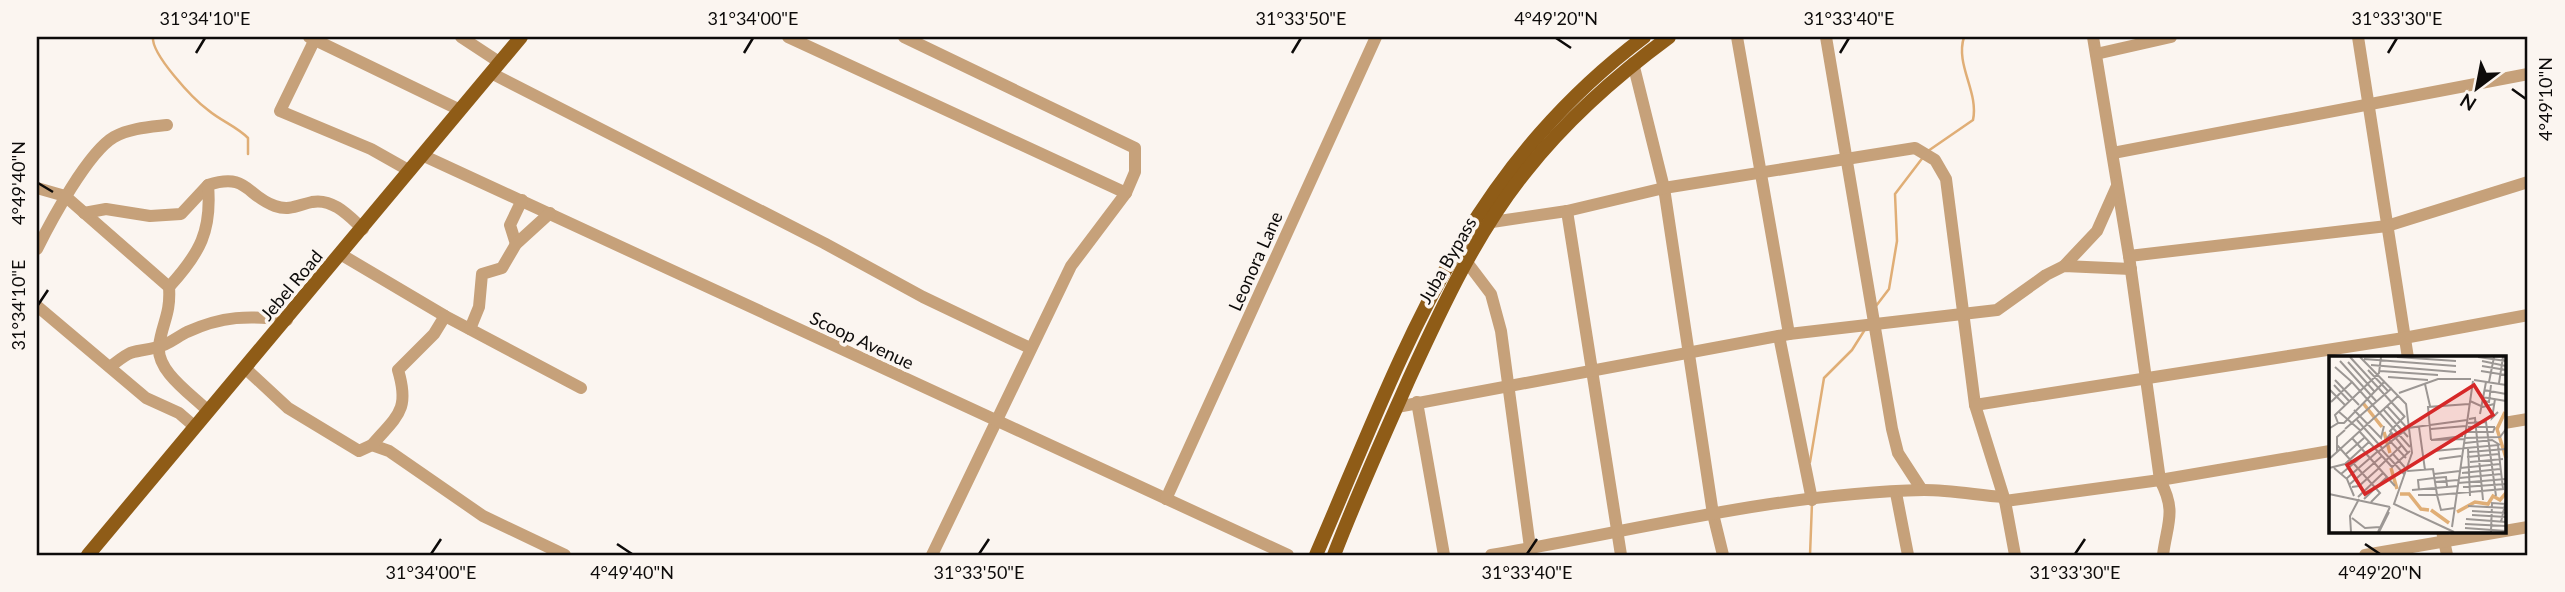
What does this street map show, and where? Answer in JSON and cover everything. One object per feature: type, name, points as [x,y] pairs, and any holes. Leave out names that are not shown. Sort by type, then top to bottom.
[{"type":"main road","name":"Jebel Road","points":[[88,555],[207,410],[246,369],[342,255],[521,37]]},
{"type":"main road","name":"Juba Bypass","points":[[1316,555],[1419,316],[1477,214],[1556,114],[1592,77],[1633,42],[1644,37]]},
{"type":"main road","name":"Juba Bypass","points":[[1334,555],[1366,473],[1436,317],[1466,261],[1523,174],[1553,139],[1633,63],[1669,37]]},
{"type":"street","points":[[461,37],[495,68],[923,297],[1030,348]]},
{"type":"street","points":[[788,37],[1126,193]]},
{"type":"street","points":[[904,37],[1135,148],[1135,172],[1126,193],[1072,266],[932,555]]},
{"type":"street","name":"Leonora Lane","points":[[1166,499],[1376,37]]},
{"type":"street","points":[[1737,37],[1812,500]]},
{"type":"street","points":[[1826,37],[1898,453],[1922,490]]},
{"type":"street","points":[[2093,37],[2130,262],[2160,480],[2169,497],[2172,514],[2163,555]]},
{"type":"street","points":[[2096,54],[2171,37]]},
{"type":"street","points":[[2358,37],[2408,356]]},
{"type":"street","points":[[410,171],[371,149],[280,111],[313,38],[460,110]]},
{"type":"street","points":[[1633,63],[1664,188],[1713,514],[1723,555]]},
{"type":"street","points":[[2113,153],[2528,74]]},
{"type":"street","points":[[37,248],[65,196],[114,137],[141,128],[167,125]]},
{"type":"street","points":[[1492,222],[1567,211],[1664,188],[1849,161],[1916,148],[1935,160],[1946,179],[1961,314],[1975,405],[2004,499],[2015,555]]},
{"type":"street","name":"Scoop Avenue","points":[[422,155],[1288,555]]},
{"type":"street","points":[[84,213],[106,209],[150,216],[181,214],[208,184],[217,182],[244,184],[265,201],[289,209],[312,202],[324,203],[342,210],[363,229]]},
{"type":"street","points":[[2064,266],[2130,262],[2387,226],[2528,182]]},
{"type":"street","points":[[207,410],[163,365],[159,347],[170,308],[169,287],[201,243],[210,212],[208,184]]},
{"type":"street","points":[[1396,407],[1508,384],[1784,335],[1987,312],[2007,306],[2046,275],[2064,266],[2097,231],[2118,184]]},
{"type":"street","points":[[37,188],[65,196],[169,287]]},
{"type":"street","points":[[516,244],[510,225],[523,200]]},
{"type":"street","points":[[1567,211],[1594,369],[1621,555]]},
{"type":"street","points":[[470,329],[479,307],[482,274],[502,268],[516,244],[550,213]]},
{"type":"street","points":[[342,255],[445,316],[581,388]]},
{"type":"street","points":[[1466,261],[1491,293],[1501,331],[1531,552]]},
{"type":"street","points":[[37,306],[146,398],[179,413],[194,426]]},
{"type":"street","points":[[110,367],[130,351],[159,347],[189,331],[228,318],[249,315],[287,320]]},
{"type":"street","points":[[1975,405],[2145,376],[2404,338],[2528,315]]},
{"type":"street","points":[[246,369],[288,408],[359,451],[372,445],[402,409],[405,394],[398,370],[434,334],[445,316]]},
{"type":"street","points":[[1417,402],[1444,555]]},
{"type":"street","points":[[2506,423],[2528,419]]},
{"type":"street","points":[[372,445],[415,466],[450,495],[483,516],[565,555]]},
{"type":"street","points":[[1491,555],[1531,552],[1713,514],[1812,500],[1922,490],[2004,499],[2160,480],[2329,451]]},
{"type":"street","points":[[1896,493],[1908,555]]},
{"type":"street","points":[[2506,529],[2528,527]]},
{"type":"street","points":[[2365,555],[2443,536],[2481,532]]},
{"type":"street","points":[[2443,536],[2447,555]]},
{"type":"waterway","points":[[153,37],[159,54],[183,87],[208,110],[248,138],[248,154]]},
{"type":"waterway","points":[[1928,151],[1973,120],[1973,99],[1962,58],[1964,37]]},
{"type":"waterway","points":[[1876,306],[1889,289],[1897,241],[1895,194],[1924,156]]},
{"type":"waterway","points":[[1810,462],[1824,378],[1852,350],[1864,331]]},
{"type":"waterway","points":[[1810,555],[1812,503]]}]
